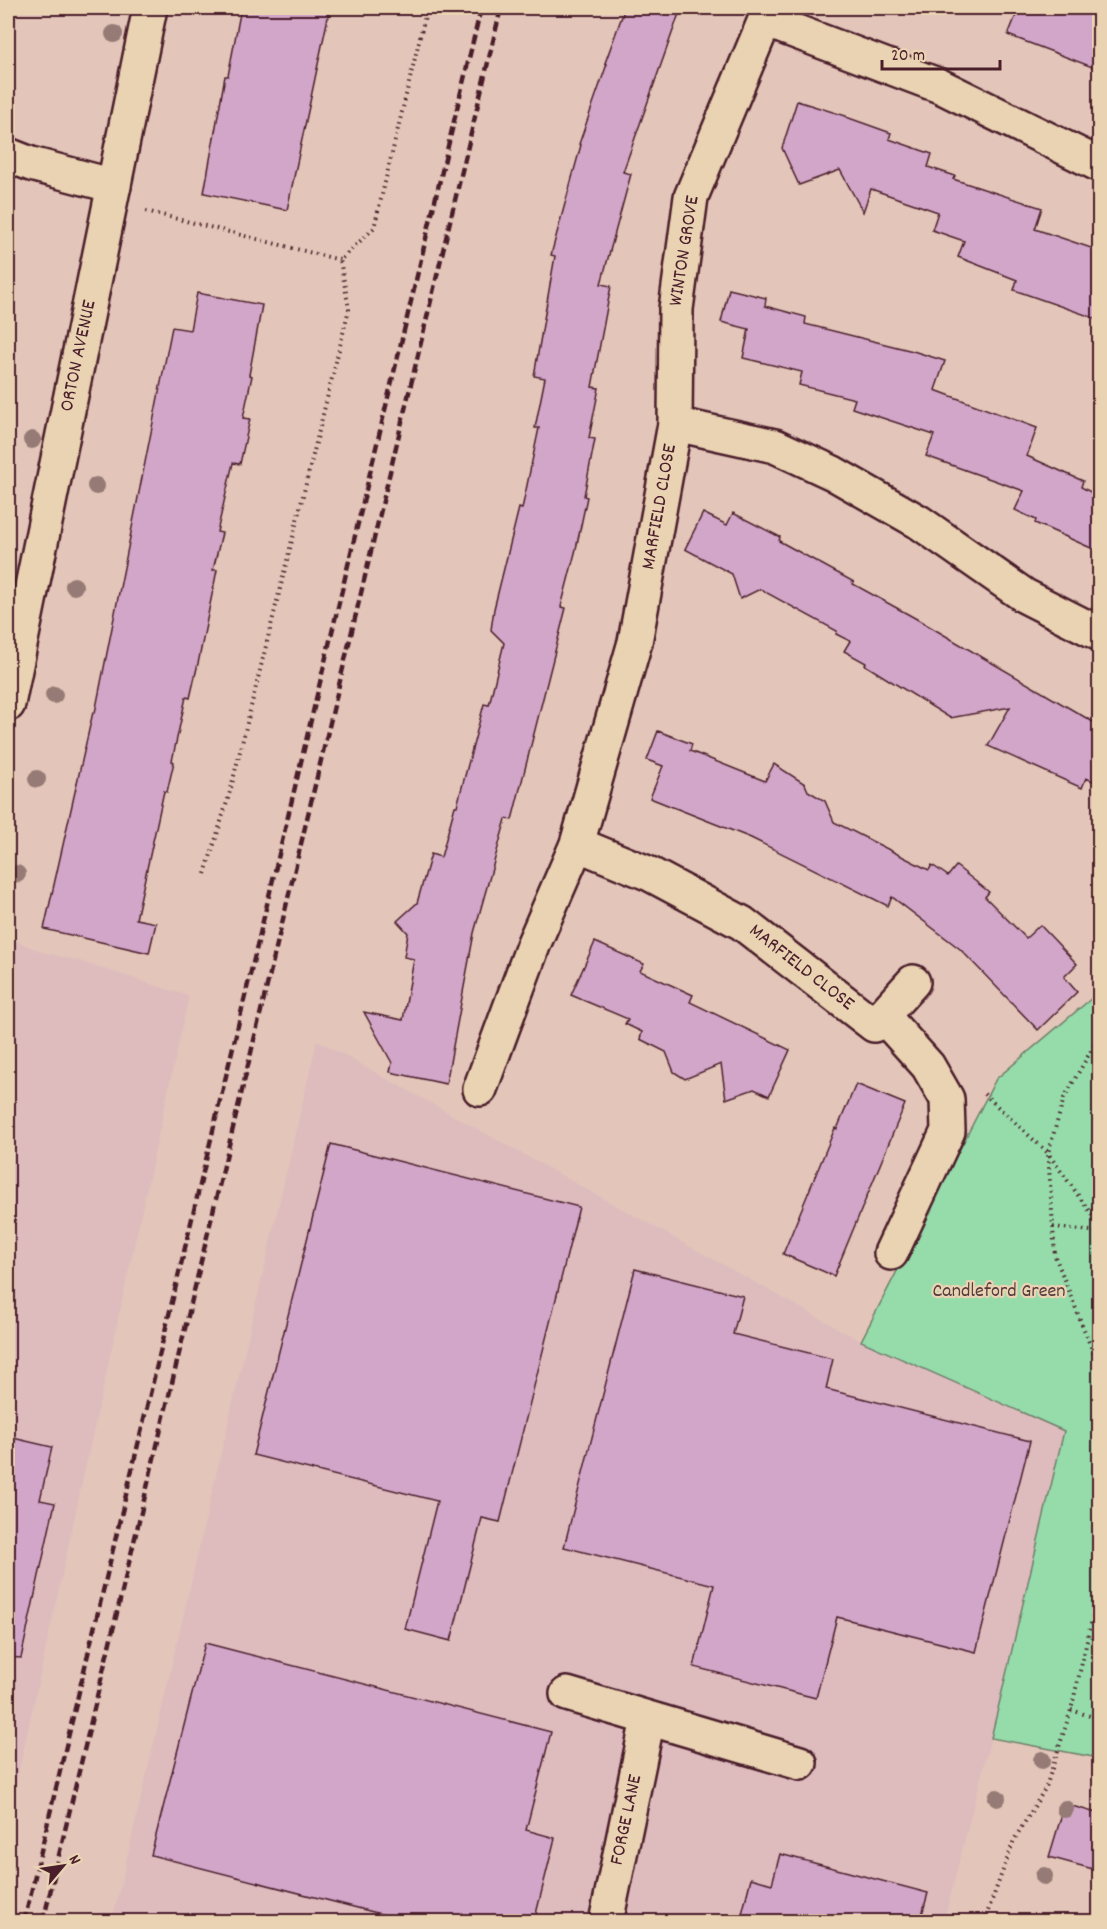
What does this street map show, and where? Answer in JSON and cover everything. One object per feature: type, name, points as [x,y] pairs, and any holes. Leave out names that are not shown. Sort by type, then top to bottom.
[{"type":"street","name":"ORTON AVENUE","points":[[8,704],[150,8]]},
{"type":"street","name":"WINTON GROVE","points":[[675,424],[676,309],[691,197],[766,14],[940,86],[1099,165]]},
{"type":"street","points":[[8,155],[113,194]]},
{"type":"street","name":"MARFIELD CLOSE","points":[[480,1089],[534,944],[578,843],[635,642],[675,424],[775,446],[833,473],[919,522],[1025,596],[1100,634]]},
{"type":"street","name":"MARFIELD CLOSE","points":[[578,843],[650,874],[742,923],[874,1025],[883,1016]]},
{"type":"street","points":[[891,1253],[948,1131],[947,1099],[928,1066],[883,1016],[913,982]]},
{"type":"street","points":[[567,1694],[800,1763]]},
{"type":"street","name":"FORGE LANE","points":[[606,1922],[648,1719]]},
{"type":"path","points":[[340,260],[374,228],[427,8]]},
{"type":"path","points":[[113,194],[340,260]]},
{"type":"path","points":[[205,874],[230,792],[349,309],[340,260]]},
{"type":"path","points":[[1100,1035],[1064,1098],[1048,1153],[1055,1256],[1100,1370]]},
{"type":"path","points":[[1048,1153],[1100,1226]]},
{"type":"path","points":[[1053,1227],[1100,1232]]},
{"type":"path","points":[[984,1922],[1014,1840],[1046,1786],[1071,1710],[1100,1585]]},
{"type":"path","points":[[1071,1710],[1100,1719]]},
{"type":"shaded area","points":[[8,938],[43,952],[189,996],[8,1821]]},
{"type":"shaded area","points":[[317,1040],[861,1341],[1064,1431],[991,1738],[944,1921],[112,1922]]},
{"type":"green space","name":"Candleford Green","points":[[1099,992],[1099,1758],[991,1738],[1064,1431],[861,1341],[996,1079]]},
{"type":"building","points":[[241,8],[330,8],[287,210],[204,193],[225,76],[228,76]]},
{"type":"building","points":[[625,8],[681,8],[623,172],[631,174],[601,284],[611,286],[592,387],[599,388],[589,438],[595,439],[584,496],[587,497],[561,607],[566,608],[512,820],[506,819],[474,933],[446,1084],[390,1072],[392,1063],[364,1012],[403,1020],[414,959],[404,957],[408,933],[397,921],[417,903],[431,854],[441,857],[484,704],[489,705],[504,643],[491,630],[494,609],[519,508],[522,509],[539,428],[535,428],[545,378],[534,376],[555,256],[551,255],[581,145],[579,144]]},
{"type":"building","points":[[1019,8],[1100,8],[1100,70],[1008,35]]},
{"type":"building","points":[[797,101],[891,133],[889,139],[932,154],[928,167],[955,176],[953,179],[1042,208],[1035,229],[1100,251],[1100,320],[1014,290],[1017,280],[958,257],[964,241],[932,230],[938,212],[871,189],[863,212],[840,170],[799,185],[782,148]]},
{"type":"building","points":[[729,289],[766,298],[765,306],[806,317],[805,324],[945,361],[935,390],[1037,428],[1027,456],[1083,481],[1081,487],[1100,497],[1100,552],[1035,523],[1036,520],[1015,510],[1024,491],[926,456],[934,435],[852,408],[855,399],[799,385],[802,372],[743,358],[749,329],[721,322]]},
{"type":"building","points":[[197,293],[262,305],[249,375],[252,376],[243,418],[250,419],[240,464],[233,463],[217,532],[222,533],[213,570],[217,570],[199,659],[190,698],[186,697],[172,761],[174,762],[167,792],[164,791],[136,919],[156,923],[149,953],[44,929],[93,712],[95,713],[172,327],[190,330]]},
{"type":"building","points":[[703,513],[727,525],[733,513],[780,537],[779,541],[854,582],[853,584],[1100,726],[1100,784],[1086,778],[1082,788],[988,746],[1010,707],[950,718],[844,651],[850,641],[836,634],[837,631],[760,589],[740,599],[732,574],[685,549]]},
{"type":"building","points":[[658,731],[692,744],[690,751],[765,781],[774,764],[805,784],[808,791],[825,801],[834,822],[929,870],[932,865],[948,876],[956,866],[989,892],[985,897],[1026,938],[1040,925],[1077,964],[1064,977],[1077,992],[1038,1030],[960,949],[892,897],[888,906],[751,838],[650,798],[663,766],[647,760]]},
{"type":"building","points":[[595,942],[644,964],[640,971],[693,995],[690,1002],[790,1050],[769,1096],[754,1089],[726,1099],[721,1064],[685,1079],[674,1072],[666,1052],[640,1039],[642,1032],[625,1024],[628,1019],[571,995]]},
{"type":"building","points":[[856,1084],[905,1104],[834,1276],[783,1254],[835,1128],[837,1129]]},
{"type":"building","points":[[331,1144],[579,1207],[500,1522],[482,1518],[451,1641],[405,1629],[437,1501],[253,1455]]},
{"type":"building","points":[[635,1269],[743,1296],[733,1334],[833,1359],[826,1389],[1030,1441],[976,1652],[837,1617],[816,1698],[694,1667],[714,1585],[564,1547]]},
{"type":"building","points":[[13,1438],[52,1447],[40,1500],[55,1503],[21,1658],[8,1657],[8,1464]]},
{"type":"building","points":[[205,1643],[551,1732],[526,1830],[555,1838],[534,1922],[412,1922],[151,1855]]},
{"type":"building","points":[[1065,1804],[1100,1814],[1100,1871],[1049,1857]]},
{"type":"building","points":[[780,1854],[928,1893],[920,1922],[740,1922],[751,1878],[772,1884]]},
{"type":"railway","points":[[24,1922],[481,8]]},
{"type":"railway","points":[[43,1922],[501,8]]}]
